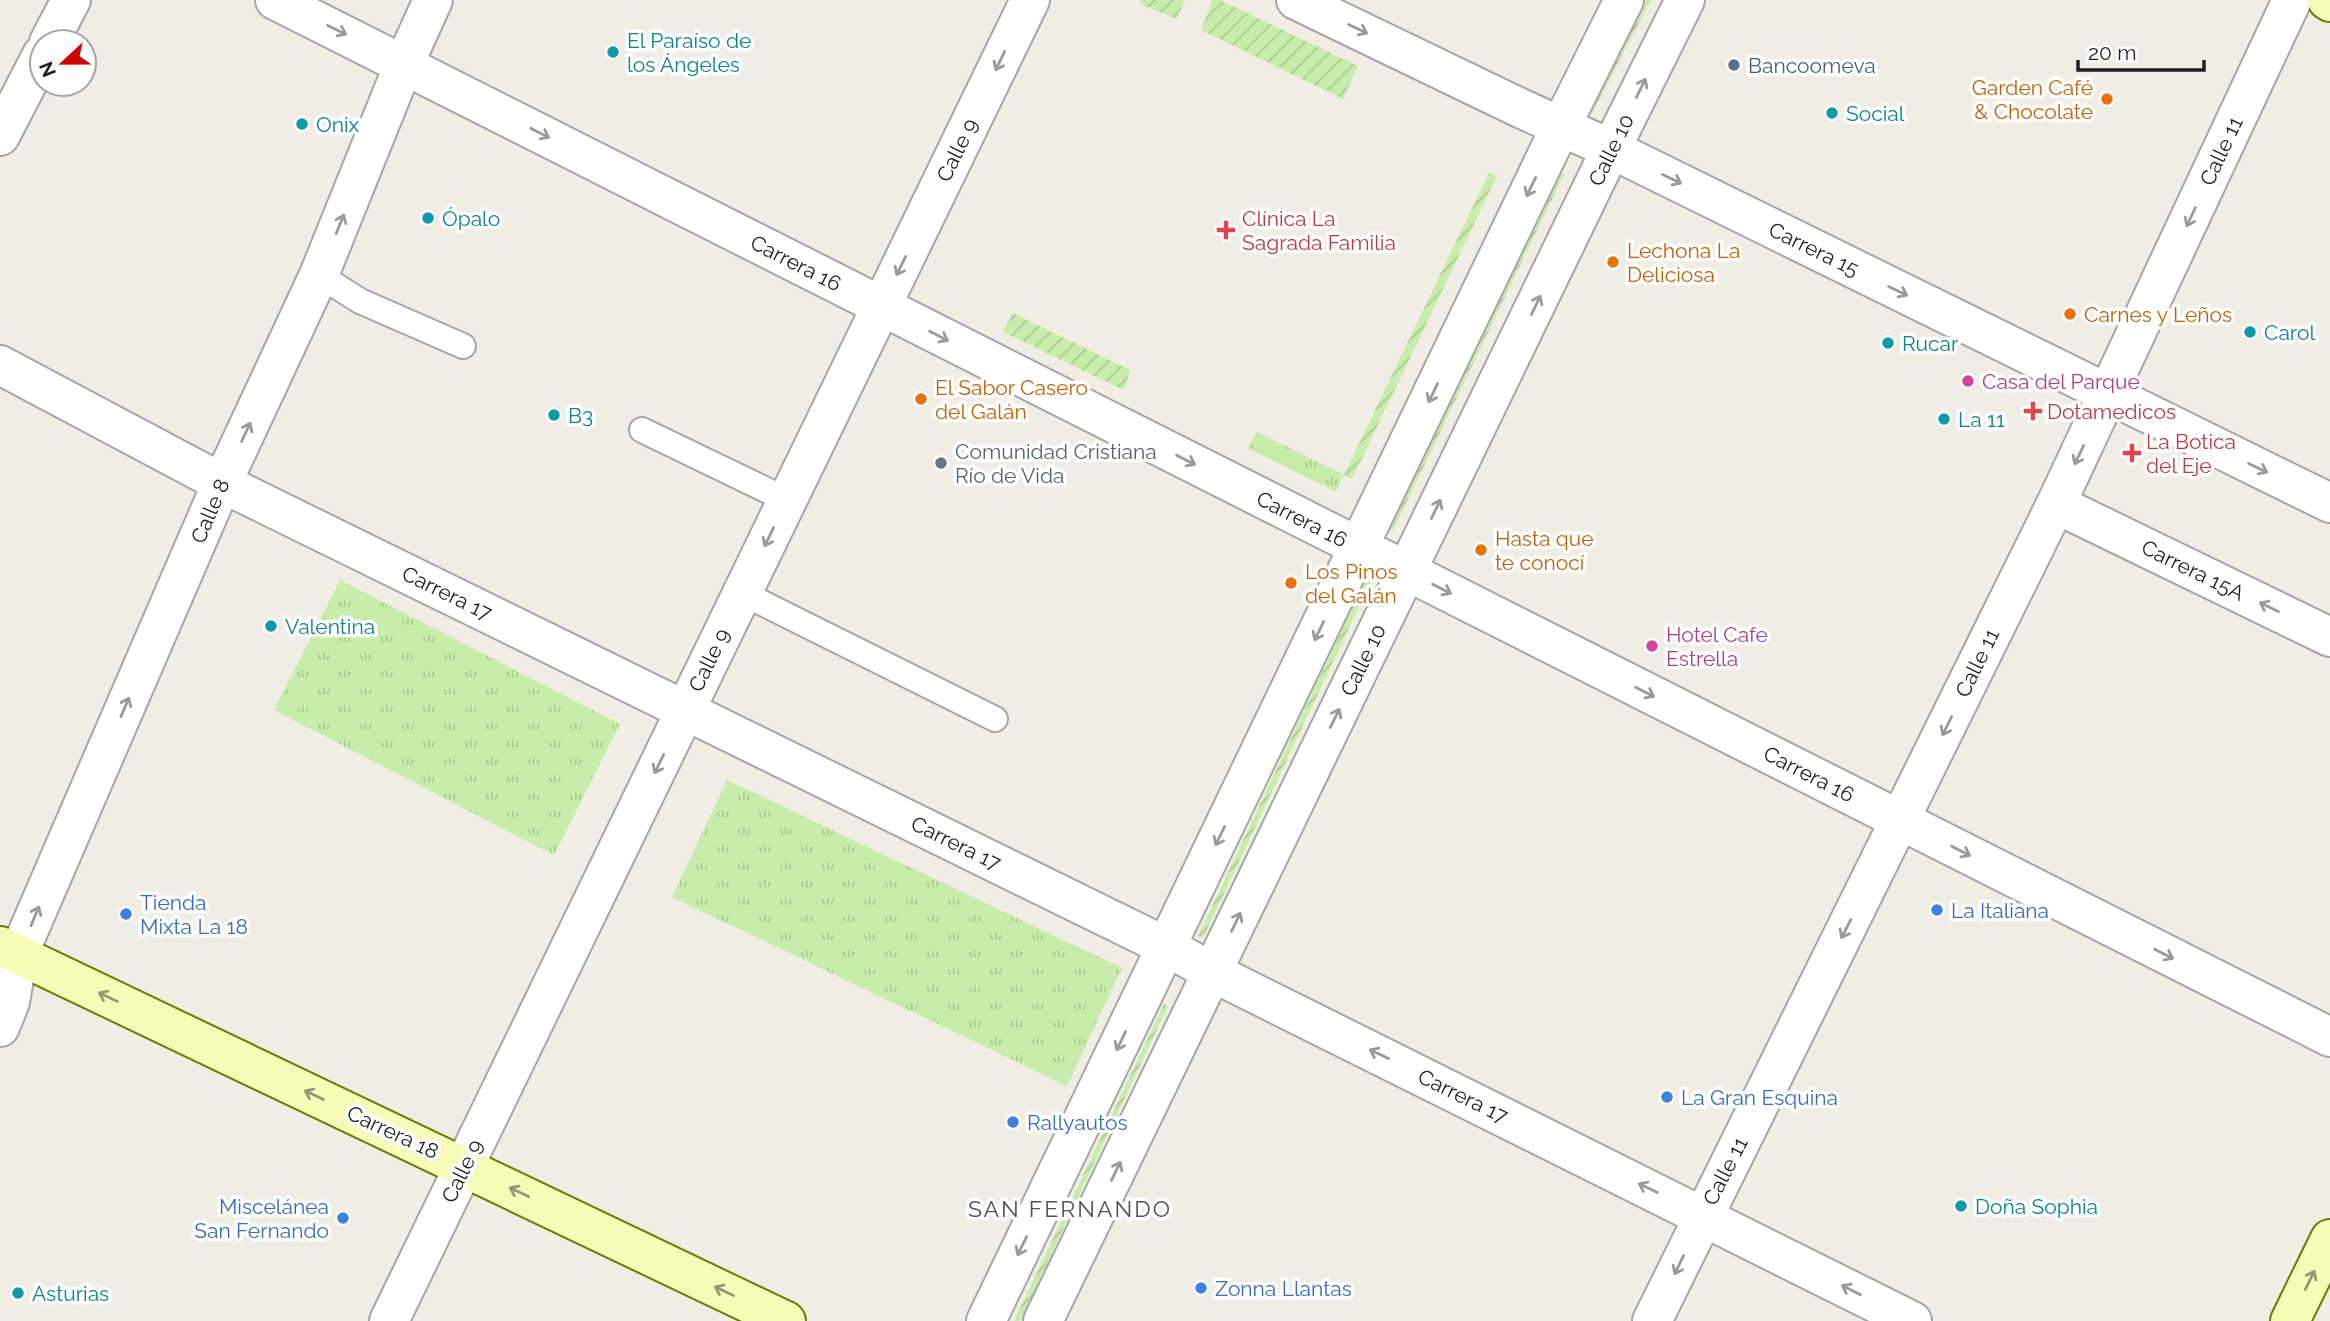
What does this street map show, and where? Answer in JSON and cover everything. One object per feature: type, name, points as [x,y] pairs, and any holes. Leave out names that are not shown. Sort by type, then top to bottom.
[{"type":"main road","name":"Carrera 18","points":[[9,950],[786,1321]]},
{"type":"main road","points":[[2290,1321],[2330,1239]]},
{"type":"street","points":[[56,28],[71,0]]},
{"type":"street","name":"Carrera 16","points":[[275,0],[2330,1037]]},
{"type":"street","name":"Calle 8","points":[[0,1027],[10,1002],[9,950],[319,275],[404,64],[433,0]]},
{"type":"street","name":"Calle 9","points":[[389,1321],[1030,0]]},
{"type":"street","name":"Carrera 15","points":[[1296,0],[1611,149],[2330,503]]},
{"type":"street","points":[[986,1321],[1624,0]]},
{"type":"street","name":"Calle 10","points":[[1043,1321],[1685,0]]},
{"type":"street","name":"Calle 11","points":[[1652,1321],[2056,504],[2292,0]]},
{"type":"street","points":[[0,136],[28,82]]},
{"type":"street","name":"Carrera 17","points":[[0,365],[222,483],[1167,947],[1212,972],[1912,1321]]},
{"type":"street","name":"Carrera 15A","points":[[2056,504],[2330,637]]},
{"type":"lane","points":[[319,275],[360,301],[463,346]]},
{"type":"lane","points":[[642,430],[787,500]]},
{"type":"lane","points":[[742,593],[995,719]]},
{"type":"green space","points":[[1142,0],[1185,0],[1177,19],[1140,4]]},
{"type":"green space","points":[[1212,0],[1220,0],[1358,66],[1343,99],[1201,30]]},
{"type":"green space","points":[[1645,0],[1651,0],[1592,114],[1587,111]]},
{"type":"green space","points":[[1560,171],[1564,174],[1393,531],[1388,529]]},
{"type":"green space","points":[[1489,173],[1497,176],[1352,479],[1344,475]]},
{"type":"green space","points":[[1013,313],[1130,370],[1124,390],[1003,332]]},
{"type":"green space","points":[[1257,432],[1344,475],[1336,492],[1248,448]]},
{"type":"green space","points":[[1367,577],[1372,579],[1203,938],[1198,936]]},
{"type":"green space","points":[[340,580],[620,724],[554,855],[274,710]]},
{"type":"green space","points":[[727,780],[1122,968],[1067,1086],[672,897]]},
{"type":"green space","points":[[1164,1004],[1168,1006],[1020,1321],[1014,1321]]},
{"type":"place","name":"El Paraíso de los Ángeles","points":[[613,52]]},
{"type":"place","name":"Bancoomeva","points":[[1734,65]]},
{"type":"place","name":"Garden Café & Chocolate","points":[[2107,99]]},
{"type":"place","name":"Social","points":[[1832,113]]},
{"type":"place","name":"Onix","points":[[302,124]]},
{"type":"place","name":"Ópalo","points":[[428,218]]},
{"type":"place","name":"Clínica La Sagrada Familia","points":[[1226,230]]},
{"type":"place","name":"Lechona La Deliciosa","points":[[1613,262]]},
{"type":"place","name":"Carnes y Leños","points":[[2070,314]]},
{"type":"place","name":"Carol","points":[[2250,332]]},
{"type":"place","name":"Rucar","points":[[1888,343]]},
{"type":"place","name":"Casa del Parque","points":[[1968,381]]},
{"type":"place","name":"El Sabor Casero del Galán","points":[[921,399]]},
{"type":"place","name":"Dotamedicos","points":[[2033,411]]},
{"type":"place","name":"B3","points":[[554,415]]},
{"type":"place","name":"La 11","points":[[1944,419]]},
{"type":"place","name":"La Botica del Eje","points":[[2132,453]]},
{"type":"place","name":"Comunidad Cristiana Río de Vida","points":[[941,463]]},
{"type":"place","name":"Hasta que te conocí","points":[[1481,550]]},
{"type":"place","name":"Los Pinos del Galán","points":[[1291,583]]},
{"type":"place","name":"Valentina","points":[[271,626]]},
{"type":"place","name":"Hotel Cafe Estrella","points":[[1652,646]]},
{"type":"place","name":"La Italiana","points":[[1937,910]]},
{"type":"place","name":"Tienda Mixta La 18","points":[[126,914]]},
{"type":"place","name":"La Gran Esquina","points":[[1667,1097]]},
{"type":"place","name":"Rallyautos","points":[[1013,1122]]},
{"type":"place","name":"Doña Sophia","points":[[1961,1206]]},
{"type":"place","name":"Miscelánea San Fernando","points":[[343,1218]]},
{"type":"place","name":"Zonna Llantas","points":[[1201,1288]]},
{"type":"place","name":"Asturias","points":[[18,1293]]},
{"type":"district","name":"SAN FERNANDO","points":[[1070,1208]]}]
